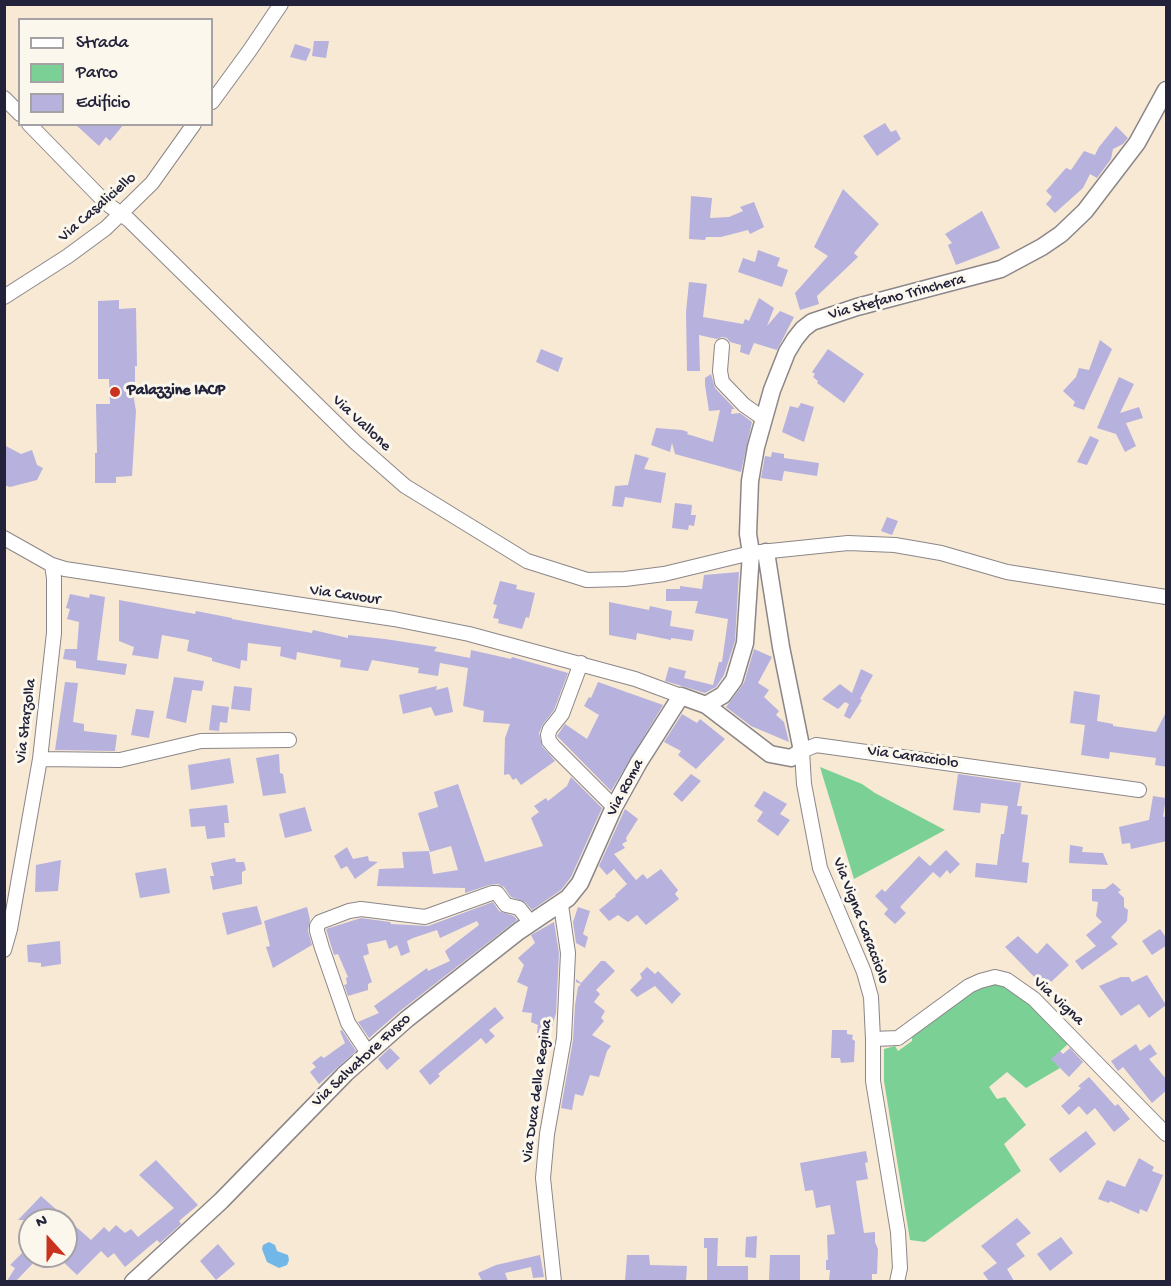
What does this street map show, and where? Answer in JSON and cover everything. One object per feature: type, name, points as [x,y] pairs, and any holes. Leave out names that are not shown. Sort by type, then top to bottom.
[{"type":"street","points":[[213,101],[281,4]]},
{"type":"street","name":"Via Stefano Trinchera","points":[[706,705],[723,695],[734,680],[740,664],[759,553],[748,534],[750,481],[756,447],[772,390],[787,352],[803,329],[812,322],[857,307],[1001,270],[1042,247],[1061,234],[1085,212],[1137,143],[1167,90]]},
{"type":"street","points":[[4,98],[18,112]]},
{"type":"street","name":"Via Vallone","points":[[31,126],[106,203],[121,214],[355,442],[405,486],[526,561],[587,580],[625,579],[664,574],[759,553],[848,543],[895,545],[941,553],[1007,572],[1167,597]]},
{"type":"street","name":"Via Casaliciello","points":[[4,297],[68,256],[121,214],[152,183],[193,126]]},
{"type":"street","points":[[722,346],[720,371],[722,382],[744,405],[764,419]]},
{"type":"street","name":"Via Cavour","points":[[4,538],[52,565],[107,576],[394,619],[469,634],[581,663],[681,696]]},
{"type":"street","points":[[759,553],[802,751]]},
{"type":"street","name":"Via Starzolla","points":[[4,950],[10,929],[40,759],[54,633],[52,565]]},
{"type":"street","points":[[581,663],[562,714],[550,729],[549,741],[614,807]]},
{"type":"street","name":"Via Caracciolo","points":[[681,696],[706,705],[770,754],[791,758],[816,745],[1139,790]]},
{"type":"street","name":"Via Roma","points":[[580,884],[614,807],[639,762],[681,696]]},
{"type":"street","points":[[40,759],[120,760],[201,741],[289,740]]},
{"type":"street","name":"Via Vigna Caracciolo","points":[[802,751],[804,784],[820,868],[868,986],[872,1008],[873,1081],[899,1239],[900,1268],[897,1281]]},
{"type":"street","name":"Via Salvatore Fusco","points":[[133,1281],[222,1202],[326,1091],[368,1053],[519,930],[561,904],[580,884]]},
{"type":"street","points":[[368,1053],[348,1023],[319,940],[317,926],[320,922],[361,909],[425,916],[492,893],[500,896],[506,905],[519,908],[531,923]]},
{"type":"street","name":"Via Duca della Regina","points":[[554,1281],[543,1178],[547,1134],[564,1038],[568,953],[561,904]]},
{"type":"street","name":"Via Vigna","points":[[873,1039],[898,1038],[969,986],[980,981],[995,977],[1007,980],[1034,999],[1167,1134]]},
{"type":"green space","points":[[820,767],[862,784],[945,830],[854,879]]},
{"type":"green space","points":[[993,982],[1008,984],[1070,1042],[1052,1059],[1060,1068],[1026,1088],[1007,1072],[989,1087],[997,1099],[1005,1097],[1026,1125],[1004,1144],[1021,1171],[925,1242],[910,1240],[884,1081],[884,1049],[895,1046],[898,1051],[912,1041],[912,1036],[969,991]]},
{"type":"water","points":[[269,1242],[275,1245],[277,1251],[288,1255],[287,1265],[279,1268],[267,1262],[262,1249],[263,1245]]},
{"type":"building","points":[[314,41],[329,41],[326,58],[312,56]]},
{"type":"building","points":[[295,44],[311,49],[306,61],[290,57]]},
{"type":"building","points":[[885,123],[891,132],[896,130],[901,139],[877,156],[863,136]]},
{"type":"building","points":[[77,126],[122,126],[110,141],[106,137],[99,146]]},
{"type":"building","points":[[1116,126],[1128,138],[1123,144],[1113,149],[1111,159],[1097,178],[1090,174],[1083,188],[1055,213],[1046,204],[1052,197],[1046,191],[1066,168],[1071,170],[1084,151],[1095,155]]},
{"type":"building","points":[[843,189],[879,224],[854,253],[858,257],[817,296],[819,304],[800,310],[795,293],[828,256],[814,247]]},
{"type":"building","points":[[691,196],[712,198],[710,218],[729,217],[743,211],[740,207],[754,202],[764,227],[750,234],[748,230],[721,237],[706,237],[705,240],[689,239]]},
{"type":"building","points":[[982,211],[1000,248],[956,265],[948,245],[952,243],[945,234]]},
{"type":"building","points":[[758,250],[780,258],[777,266],[788,270],[782,287],[738,272],[743,258],[755,262]]},
{"type":"building","points":[[689,282],[707,284],[703,317],[743,324],[745,319],[749,321],[759,298],[774,308],[767,326],[780,311],[794,317],[777,350],[754,343],[749,355],[740,352],[741,345],[730,342],[727,338],[717,339],[699,335],[700,371],[687,371],[686,312]]},
{"type":"building","name":"Palazzine IACP","points":[[119,300],[119,309],[136,308],[137,366],[135,366],[135,387],[132,387],[136,411],[132,476],[116,477],[116,483],[95,483],[96,404],[110,404],[109,379],[98,379],[98,301]]},
{"type":"building","points":[[1100,340],[1112,349],[1084,410],[1073,406],[1075,402],[1063,391],[1076,377],[1079,368],[1089,370]]},
{"type":"building","points":[[541,349],[563,358],[558,372],[536,362]]},
{"type":"building","points":[[828,349],[864,374],[844,403],[817,383],[818,381],[813,377],[815,374],[812,372]]},
{"type":"building","points":[[711,374],[715,388],[735,409],[732,409],[731,414],[740,413],[752,422],[741,472],[675,454],[672,443],[670,452],[651,445],[656,428],[682,430],[688,432],[687,434],[713,442],[720,410],[709,411],[705,378]]},
{"type":"building","points":[[1119,377],[1134,384],[1120,413],[1139,407],[1143,418],[1126,423],[1136,446],[1125,452],[1116,434],[1097,428]]},
{"type":"building","points":[[801,403],[814,407],[804,442],[782,432],[790,406],[798,408]]},
{"type":"building","points":[[1090,436],[1099,440],[1087,465],[1077,462]]},
{"type":"building","points":[[4,445],[21,454],[32,450],[37,465],[43,468],[37,480],[10,487],[4,485]]},
{"type":"building","points":[[772,452],[784,454],[784,458],[819,463],[817,476],[784,471],[782,481],[761,478],[765,456],[771,457]]},
{"type":"building","points":[[635,454],[649,458],[644,469],[666,473],[661,503],[625,497],[623,507],[612,506],[615,486],[628,485]]},
{"type":"building","points":[[675,503],[692,505],[691,515],[696,515],[694,526],[689,525],[688,530],[672,528]]},
{"type":"building","points":[[887,517],[898,521],[892,535],[881,531]]},
{"type":"building","points":[[739,572],[735,641],[724,675],[716,687],[705,693],[665,681],[669,667],[686,671],[684,678],[713,685],[719,662],[722,662],[728,619],[695,613],[698,601],[666,601],[666,589],[680,589],[680,586],[702,589],[704,575]]},
{"type":"building","points":[[500,581],[517,585],[516,589],[535,593],[529,618],[526,617],[522,629],[498,623],[499,619],[493,618],[497,605],[493,604]]},
{"type":"building","points":[[70,594],[89,598],[90,594],[105,597],[97,660],[127,664],[125,675],[76,668],[76,661],[63,659],[65,649],[77,649],[79,622],[67,619],[70,609],[66,608]]},
{"type":"building","points":[[119,600],[195,614],[196,611],[312,633],[313,630],[348,638],[348,635],[437,647],[434,651],[470,658],[471,650],[511,659],[512,657],[568,673],[554,710],[539,733],[542,746],[555,761],[521,785],[516,778],[513,780],[509,774],[504,775],[505,738],[510,724],[483,722],[484,711],[463,706],[468,668],[440,663],[438,676],[418,673],[419,668],[372,660],[368,671],[340,667],[341,660],[297,652],[296,660],[280,656],[281,647],[248,643],[247,661],[241,660],[240,669],[187,651],[189,640],[162,635],[158,659],[132,655],[134,647],[119,641]]},
{"type":"building","points":[[609,602],[649,610],[650,606],[672,611],[670,626],[694,630],[692,641],[671,638],[671,640],[637,633],[636,640],[609,635]]},
{"type":"building","points":[[754,649],[772,657],[758,683],[769,690],[764,697],[779,711],[776,715],[784,722],[789,742],[751,726],[726,707],[744,683]]},
{"type":"building","points":[[861,669],[873,675],[860,699],[862,700],[850,719],[844,716],[849,704],[845,702],[838,709],[822,699],[840,684],[852,693]]},
{"type":"building","points":[[174,677],[204,681],[202,691],[192,690],[186,723],[166,718]]},
{"type":"building","points":[[65,682],[78,683],[73,722],[84,724],[84,731],[117,735],[115,751],[55,750]]},
{"type":"building","points":[[598,682],[663,705],[611,791],[557,736],[565,724],[587,739],[599,715],[584,706],[589,697],[591,698]]},
{"type":"building","points":[[234,686],[252,688],[250,711],[231,709]]},
{"type":"building","points":[[437,686],[436,690],[448,687],[453,712],[435,716],[431,707],[403,714],[399,695]]},
{"type":"building","points":[[1074,691],[1100,695],[1097,721],[1113,724],[1113,726],[1156,732],[1167,710],[1167,767],[1155,765],[1156,758],[1110,752],[1109,759],[1081,755],[1085,725],[1070,723]]},
{"type":"building","points":[[212,705],[229,707],[227,723],[220,722],[219,731],[209,730]]},
{"type":"building","points":[[136,709],[154,711],[149,738],[131,735]]},
{"type":"building","points":[[682,714],[697,723],[700,719],[725,739],[696,769],[678,755],[681,751],[664,742]]},
{"type":"building","points":[[279,754],[280,773],[283,774],[286,793],[263,796],[256,758]]},
{"type":"building","points":[[230,758],[234,783],[191,790],[188,765]]},
{"type":"building","points":[[691,774],[701,781],[682,802],[673,794]]},
{"type":"building","points":[[958,774],[1021,783],[1017,806],[1022,806],[1021,814],[1028,815],[1022,862],[1029,863],[1027,883],[975,877],[976,863],[997,865],[1008,806],[981,803],[980,813],[953,810]]},
{"type":"building","points":[[571,777],[602,808],[571,877],[561,890],[532,910],[525,902],[511,897],[504,887],[498,884],[465,893],[465,888],[377,886],[379,869],[404,868],[402,852],[429,851],[433,874],[458,870],[451,846],[430,852],[418,813],[438,807],[434,792],[458,784],[485,862],[543,846],[531,818],[539,812],[534,806],[546,798],[548,801],[567,786]]},
{"type":"building","points":[[764,791],[787,804],[780,814],[790,820],[778,836],[757,821],[763,812],[754,806]]},
{"type":"building","points":[[1153,796],[1166,798],[1163,817],[1167,816],[1167,841],[1131,849],[1130,843],[1122,844],[1119,827],[1149,820]]},
{"type":"building","points":[[227,805],[229,823],[224,823],[225,837],[207,839],[205,826],[191,827],[189,809]]},
{"type":"building","points":[[305,807],[312,831],[285,838],[279,814]]},
{"type":"building","points":[[625,809],[638,819],[626,838],[627,841],[622,844],[625,848],[614,854],[636,880],[643,874],[647,879],[661,869],[678,890],[675,894],[679,899],[646,925],[637,915],[628,922],[618,915],[609,921],[599,910],[627,884],[614,869],[607,875],[599,866]]},
{"type":"building","points":[[1070,845],[1083,847],[1082,852],[1103,853],[1108,865],[1069,863]]},
{"type":"building","points":[[347,847],[353,859],[368,856],[369,861],[378,862],[355,879],[347,866],[341,869],[334,856]]},
{"type":"building","points":[[946,850],[960,864],[950,874],[947,870],[940,878],[933,872],[900,907],[906,913],[895,924],[884,914],[888,909],[875,896],[882,889],[885,892],[919,856],[930,866]]},
{"type":"building","points":[[235,858],[236,862],[244,862],[246,870],[242,872],[242,884],[213,890],[210,876],[214,876],[211,863]]},
{"type":"building","points":[[61,860],[58,891],[35,892],[36,865]]},
{"type":"building","points":[[166,868],[170,893],[140,898],[135,873]]},
{"type":"building","points":[[1113,883],[1121,890],[1118,892],[1124,898],[1124,907],[1128,910],[1127,921],[1111,937],[1118,944],[1082,970],[1075,961],[1096,946],[1086,935],[1102,922],[1096,916],[1098,902],[1092,901],[1092,889],[1105,889]]},
{"type":"building","points":[[493,902],[499,911],[514,916],[517,920],[369,1038],[358,1022],[379,1013],[374,1006],[427,968],[428,971],[450,961],[445,951],[479,925],[477,921],[440,938],[437,930],[413,938],[407,941],[410,952],[401,956],[397,945],[389,949],[386,940],[367,944],[369,954],[363,956],[372,982],[368,984],[368,990],[348,996],[344,985],[347,984],[346,978],[348,977],[338,954],[334,955],[326,929],[361,918],[391,924],[428,926]]},
{"type":"building","points":[[257,906],[262,924],[227,935],[222,913]]},
{"type":"building","points":[[307,907],[310,920],[308,931],[312,945],[273,968],[266,947],[270,946],[264,921]]},
{"type":"building","points":[[578,907],[590,911],[583,934],[588,937],[585,948],[576,943],[573,922]]},
{"type":"building","points":[[554,922],[559,953],[556,1013],[549,1038],[537,1033],[538,1025],[531,1022],[532,1013],[522,1012],[528,987],[517,982],[524,965],[518,958],[535,943],[531,935]]},
{"type":"building","points":[[1160,929],[1167,939],[1167,945],[1152,955],[1142,941]]},
{"type":"building","points":[[1018,936],[1037,954],[1047,943],[1069,965],[1051,982],[1048,980],[1043,986],[1005,947]]},
{"type":"building","points":[[60,941],[61,964],[41,967],[41,963],[28,962],[27,945]]},
{"type":"building","points":[[601,961],[605,961],[615,971],[596,990],[600,994],[594,1002],[605,1011],[601,1018],[604,1021],[592,1035],[611,1046],[607,1051],[599,1077],[590,1075],[583,1096],[575,1094],[572,1110],[561,1108],[573,1040],[575,1005],[578,987],[581,984],[576,982],[576,979],[581,983]]},
{"type":"building","points":[[647,967],[655,974],[658,971],[681,994],[672,1004],[655,986],[637,997],[630,990],[642,978],[640,974]]},
{"type":"building","points":[[1147,975],[1166,1005],[1149,1018],[1139,1004],[1121,1016],[1099,986],[1121,977],[1129,977],[1132,982]]},
{"type":"building","points":[[495,1007],[504,1018],[489,1030],[495,1036],[486,1044],[481,1038],[438,1074],[440,1076],[430,1085],[419,1071]]},
{"type":"building","points":[[342,1030],[356,1051],[319,1084],[310,1072],[316,1067],[312,1063],[321,1056],[324,1058],[345,1043],[340,1031]]},
{"type":"building","points":[[832,1030],[847,1030],[847,1034],[853,1035],[854,1062],[841,1063],[840,1058],[831,1058]]},
{"type":"building","points":[[1136,1044],[1140,1051],[1150,1044],[1157,1054],[1149,1059],[1167,1080],[1167,1090],[1152,1103],[1123,1067],[1118,1071],[1111,1061]]},
{"type":"building","points":[[390,1048],[400,1058],[387,1070],[378,1059]]},
{"type":"building","points":[[1070,1048],[1083,1062],[1069,1077],[1051,1059],[1060,1051],[1063,1054]]},
{"type":"building","points":[[1089,1077],[1115,1106],[1118,1104],[1130,1119],[1114,1132],[1095,1108],[1087,1115],[1079,1106],[1069,1115],[1061,1106],[1081,1088],[1078,1086]]},
{"type":"building","points":[[1086,1131],[1096,1144],[1060,1173],[1049,1159]]},
{"type":"building","points":[[866,1151],[868,1162],[865,1163],[868,1179],[856,1181],[864,1233],[875,1232],[878,1249],[877,1274],[872,1274],[872,1281],[829,1281],[830,1270],[826,1270],[827,1235],[835,1234],[830,1205],[816,1208],[813,1190],[805,1191],[800,1163]]},
{"type":"building","points":[[1139,1158],[1154,1167],[1152,1171],[1163,1175],[1147,1212],[1140,1209],[1139,1214],[1110,1201],[1109,1203],[1098,1199],[1107,1180],[1125,1187]]},
{"type":"building","points":[[156,1160],[198,1205],[179,1221],[181,1224],[160,1243],[157,1240],[125,1267],[114,1253],[108,1258],[101,1251],[77,1275],[70,1268],[78,1268],[78,1229],[91,1240],[104,1227],[109,1232],[116,1225],[125,1233],[131,1229],[138,1237],[174,1208],[139,1175]]},
{"type":"building","points":[[41,1196],[55,1208],[30,1208]]},
{"type":"building","points":[[1017,1218],[1031,1233],[1016,1244],[1025,1256],[1007,1269],[1014,1281],[989,1281],[983,1273],[997,1263],[981,1246]]},
{"type":"building","points":[[757,1236],[756,1258],[745,1257],[746,1237]]},
{"type":"building","points":[[1061,1237],[1073,1253],[1050,1271],[1037,1254]]},
{"type":"building","points":[[704,1238],[718,1238],[717,1266],[748,1266],[748,1281],[707,1281],[707,1248],[704,1248]]},
{"type":"building","points":[[218,1244],[235,1264],[216,1280],[200,1261]]},
{"type":"building","points":[[540,1255],[544,1277],[533,1278],[531,1267],[505,1273],[508,1281],[482,1281],[478,1273],[496,1265]]},
{"type":"building","points":[[627,1255],[649,1255],[650,1265],[687,1266],[686,1281],[625,1281]]},
{"type":"building","points":[[770,1255],[800,1255],[800,1281],[769,1281]]},
{"type":"building","points":[[18,1257],[18,1268],[28,1268],[16,1281],[7,1281],[15,1268],[10,1265]]},
{"type":"place","name":"Palazzine IACP","points":[[115,392]]}]
